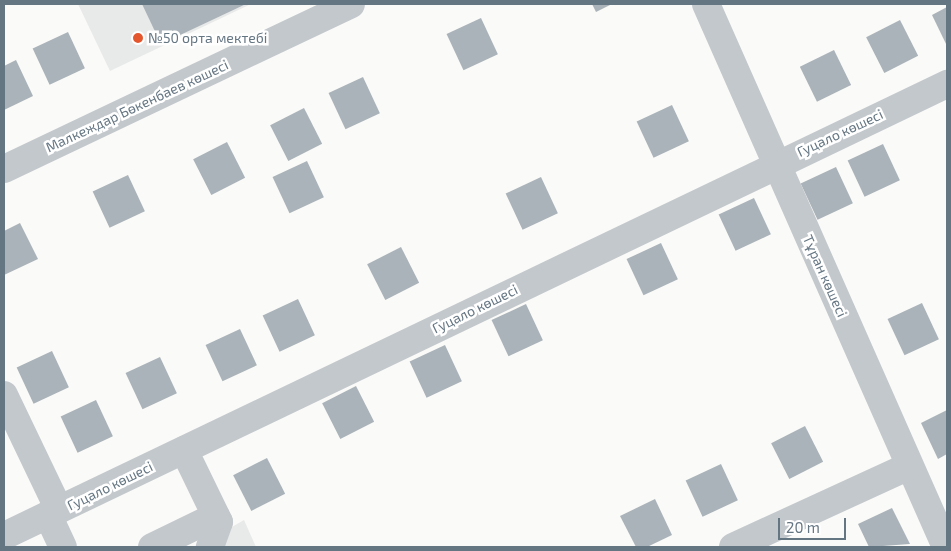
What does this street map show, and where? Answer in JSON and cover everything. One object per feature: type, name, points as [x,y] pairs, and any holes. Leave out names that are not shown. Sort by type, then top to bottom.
[{"type":"street","name":"Малкеждар Бөкенбаев көшесі","points":[[4,169],[351,4]]},
{"type":"street","name":"Тұран көшесі","points":[[706,4],[775,164],[946,547]]},
{"type":"street","name":"Гуцало көшесі","points":[[4,536],[775,164],[947,84]]},
{"type":"street","points":[[4,395],[54,513],[63,547]]},
{"type":"street","points":[[184,450],[219,522],[210,547]]},
{"type":"street","points":[[733,547],[909,466]]},
{"type":"street","points":[[152,547],[216,516]]},
{"type":"shaded area","name":"№50 орта мектебі","points":[[78,4],[251,4],[110,71]]},
{"type":"shaded area","points":[[244,520],[256,547],[224,547],[232,527]]},
{"type":"building","points":[[142,4],[246,4],[161,44]]},
{"type":"building","points":[[592,4],[612,4],[596,12]]},
{"type":"building","points":[[947,7],[947,46],[932,15]]},
{"type":"building","points":[[481,18],[498,54],[463,70],[447,34]]},
{"type":"building","points":[[900,20],[918,56],[884,73],[866,37]]},
{"type":"building","points":[[68,32],[85,68],[50,85],[33,48]]},
{"type":"building","points":[[834,50],[851,85],[817,102],[800,67]]},
{"type":"building","points":[[16,60],[33,96],[4,110],[4,66]]},
{"type":"building","points":[[363,77],[380,113],[345,129],[329,93]]},
{"type":"building","points":[[672,105],[689,141],[654,158],[637,121]]},
{"type":"building","points":[[304,108],[322,144],[288,161],[270,125]]},
{"type":"building","points":[[227,142],[245,178],[211,195],[193,159]]},
{"type":"building","points":[[883,144],[900,180],[865,197],[848,160]]},
{"type":"building","points":[[307,161],[324,197],[289,213],[273,177]]},
{"type":"building","points":[[836,167],[853,203],[818,220],[801,183]]},
{"type":"building","points":[[128,175],[145,211],[110,228],[93,191]]},
{"type":"building","points":[[541,177],[558,213],[523,230],[506,193]]},
{"type":"building","points":[[754,198],[771,234],[736,251],[719,214]]},
{"type":"building","points":[[20,223],[38,259],[4,275],[4,231]]},
{"type":"building","points":[[661,243],[678,279],[643,295],[627,259]]},
{"type":"building","points":[[401,247],[419,283],[385,300],[367,264]]},
{"type":"building","points":[[298,299],[315,335],[280,352],[263,315]]},
{"type":"building","points":[[922,303],[939,339],[904,355],[888,319]]},
{"type":"building","points":[[526,304],[543,340],[508,356],[492,320]]},
{"type":"building","points":[[240,329],[257,365],[222,381],[206,345]]},
{"type":"building","points":[[445,345],[462,381],[427,398],[410,361]]},
{"type":"building","points":[[52,351],[69,387],[34,404],[17,367]]},
{"type":"building","points":[[160,357],[177,393],[142,409],[126,373]]},
{"type":"building","points":[[356,386],[374,422],[340,439],[322,403]]},
{"type":"building","points":[[96,400],[113,436],[78,453],[61,416]]},
{"type":"building","points":[[947,410],[947,454],[938,459],[921,423]]},
{"type":"building","points":[[805,426],[823,462],[789,479],[771,443]]},
{"type":"building","points":[[267,458],[285,494],[251,511],[233,475]]},
{"type":"building","points":[[721,464],[738,500],[703,517],[686,480]]},
{"type":"building","points":[[655,499],[672,535],[647,547],[636,547],[620,516]]},
{"type":"building","points":[[892,508],[910,544],[869,547],[858,524]]},
{"type":"place","name":"№50 орта мектебі","points":[[138,38]]}]
